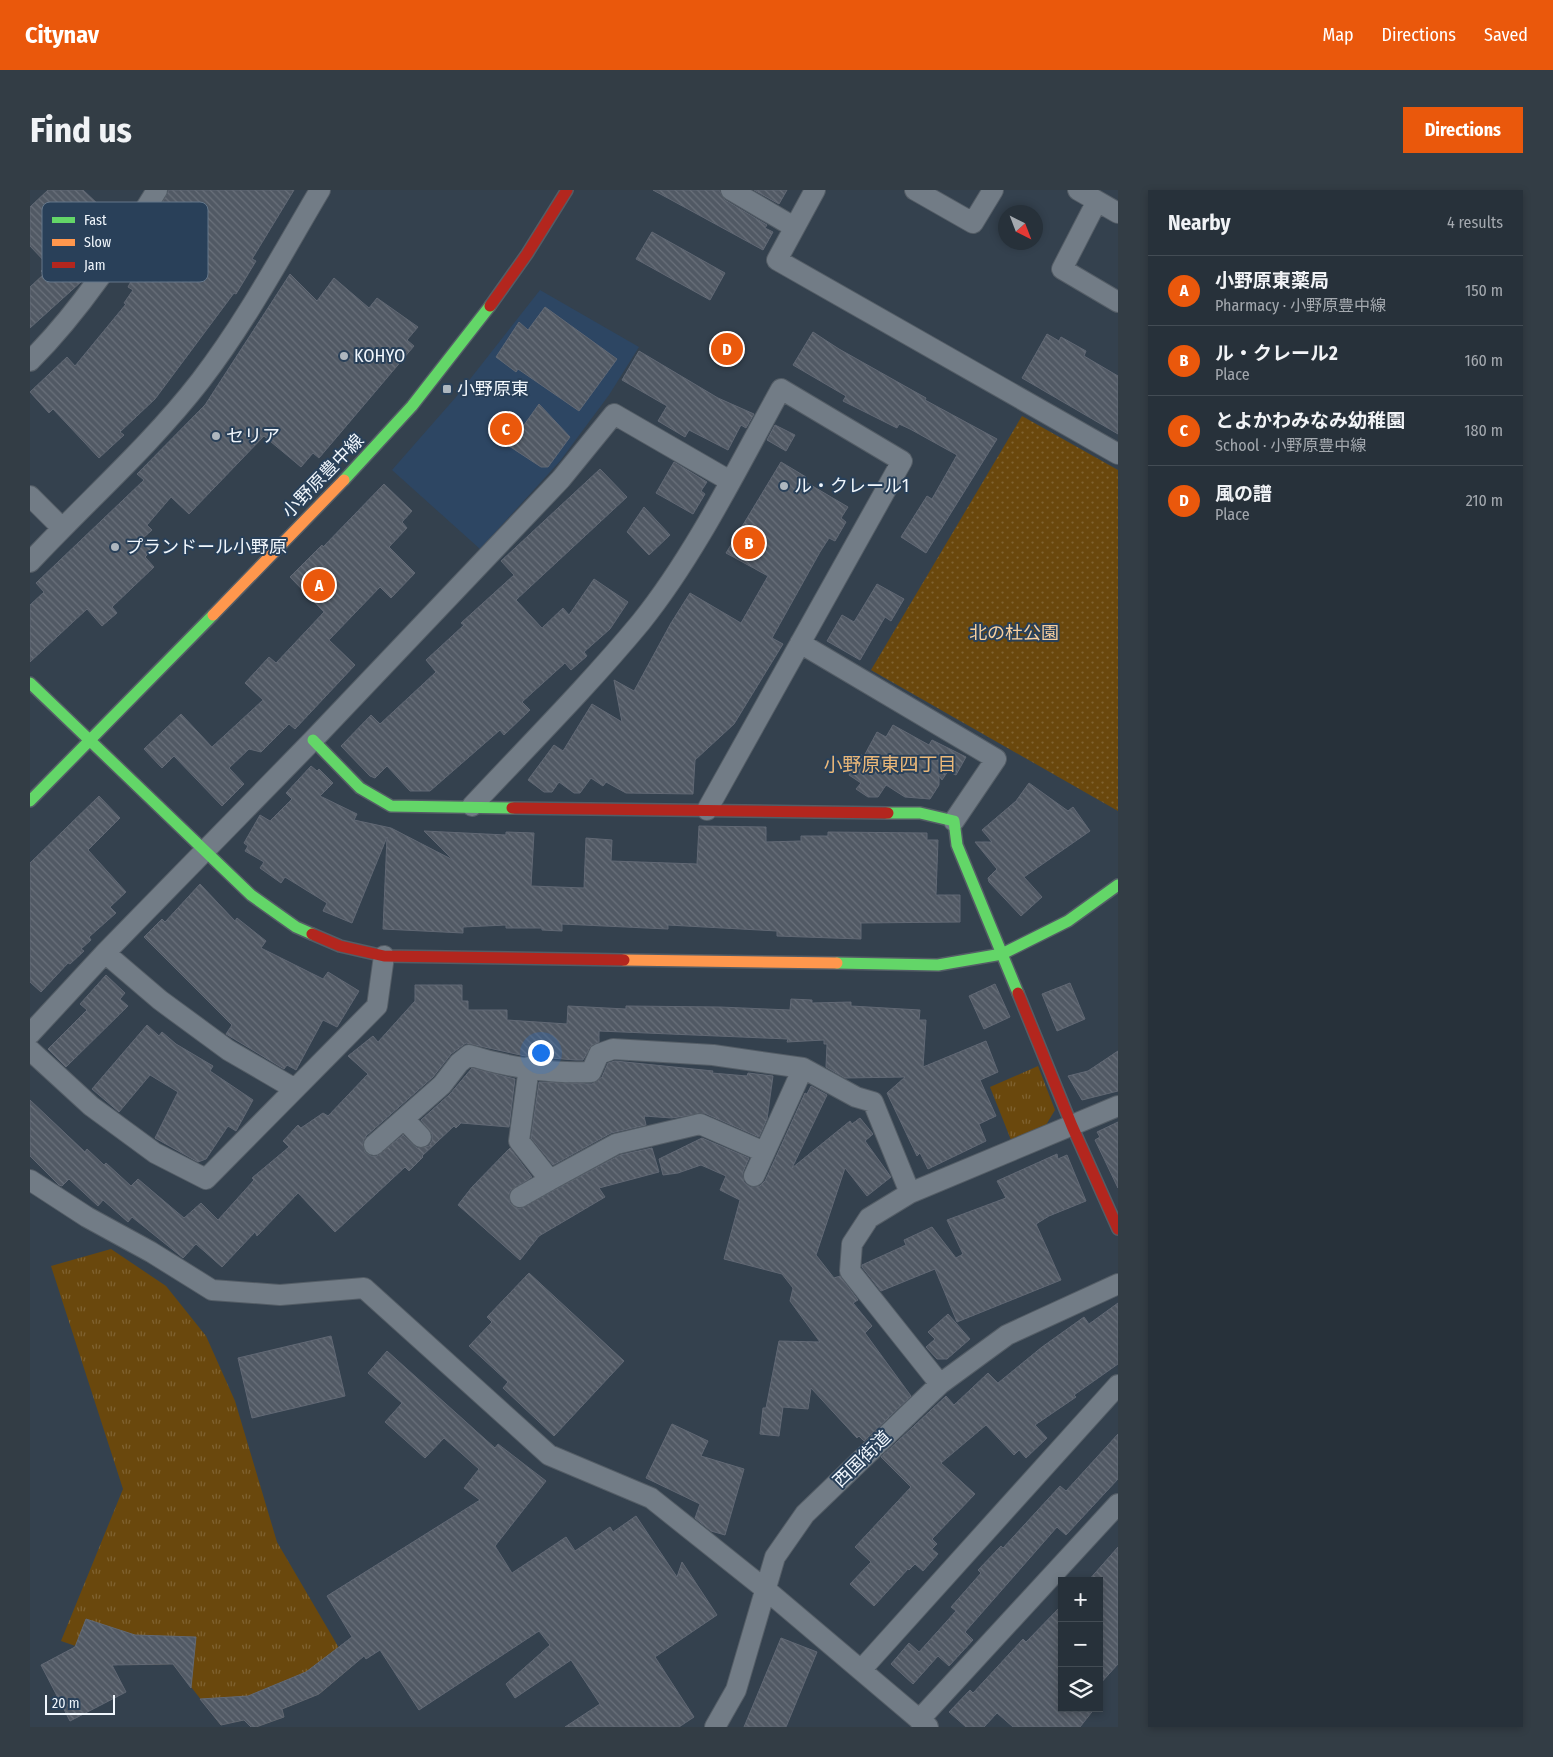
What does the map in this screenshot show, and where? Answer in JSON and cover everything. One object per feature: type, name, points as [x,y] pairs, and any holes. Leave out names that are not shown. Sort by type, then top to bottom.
[{"type":"street","points":[[150,202],[157,190]]},
{"type":"street","points":[[30,562],[130,461],[200,380],[240,326],[320,190]]},
{"type":"street","name":"小野原豊中線","points":[[30,801],[120,712],[387,434],[438,374],[485,314],[549,220],[567,190]]},
{"type":"street","points":[[731,190],[794,227]]},
{"type":"street","points":[[814,190],[777,260],[1118,454]]},
{"type":"street","points":[[915,190],[974,223],[993,190]]},
{"type":"street","points":[[1078,190],[1118,213]]},
{"type":"street","points":[[1097,201],[1062,269],[1118,302]]},
{"type":"street","points":[[30,361],[49,342],[95,282]]},
{"type":"street","points":[[472,806],[641,622],[676,573],[781,390],[902,461],[707,810]]},
{"type":"street","points":[[30,1034],[105,952],[313,740],[561,479],[614,414],[730,481]]},
{"type":"street","points":[[30,496],[62,528]]},
{"type":"street","points":[[800,643],[996,759],[954,822],[957,845],[1072,1126],[1118,1229]]},
{"type":"street","points":[[30,683],[251,895],[296,927],[340,946],[384,956],[938,964],[1002,954],[1068,922],[1118,885]]},
{"type":"street","points":[[313,740],[360,788],[391,806],[920,813],[954,822]]},
{"type":"street","points":[[105,952],[160,1000],[228,1050],[295,1089]]},
{"type":"street","points":[[30,1050],[91,1106],[155,1153],[206,1179],[377,1006],[384,956]]},
{"type":"street","points":[[374,1145],[442,1085],[459,1062],[469,1055],[482,1060],[565,1073],[591,1072],[599,1054],[613,1049],[713,1055],[803,1068],[856,1097],[873,1102],[910,1193]]},
{"type":"street","points":[[529,1067],[519,1141],[550,1180]]},
{"type":"street","points":[[754,1176],[803,1068]]},
{"type":"street","points":[[940,1384],[850,1271],[852,1244],[869,1218],[910,1193],[1118,1106]]},
{"type":"street","points":[[404,1119],[421,1137]]},
{"type":"street","points":[[520,1197],[616,1144],[700,1124],[764,1152]]},
{"type":"street","points":[[30,1180],[87,1217],[151,1252],[212,1290],[280,1296],[364,1288],[549,1455],[650,1498],[765,1590],[924,1723],[1118,1504]]},
{"type":"street","name":"西国街道","points":[[715,1727],[736,1690],[774,1557],[804,1514],[940,1384],[1007,1335],[1118,1284]]},
{"type":"street","points":[[861,1670],[1118,1385]]},
{"type":"shaded area","points":[[540,290],[639,347],[609,395],[560,461],[480,549],[392,470],[456,397]]},
{"type":"green space","name":"北の杜公園","points":[[1022,416],[1118,470],[1118,811],[871,670]]},
{"type":"green space","points":[[1038,1066],[1055,1110],[1046,1125],[1011,1140],[990,1087]]},
{"type":"green space","points":[[111,1249],[166,1286],[206,1336],[235,1401],[277,1542],[339,1648],[352,1666],[319,1694],[282,1709],[284,1717],[256,1727],[251,1727],[244,1720],[221,1725],[173,1664],[131,1665],[61,1641],[123,1489],[51,1266]]},
{"type":"building","points":[[48,190],[83,190],[96,202],[42,202],[42,259],[30,246],[30,207]]},
{"type":"building","points":[[169,190],[294,190],[252,259],[256,261],[236,294],[234,293],[155,399],[120,432],[124,435],[99,458],[53,409],[49,413],[30,392],[67,357],[75,366],[126,304],[124,303],[133,290],[128,287],[131,282],[208,282],[208,202],[163,202]]},
{"type":"building","points":[[653,190],[719,190],[725,200],[767,225],[765,228],[773,232],[763,250]]},
{"type":"building","points":[[754,190],[787,190],[779,204]]},
{"type":"building","points":[[652,232],[725,273],[710,300],[636,259]]},
{"type":"building","points":[[290,274],[317,301],[334,278],[369,308],[377,298],[418,327],[407,340],[414,346],[319,458],[313,453],[301,467],[264,436],[189,514],[171,497],[147,525],[152,530],[142,539],[152,550],[145,557],[154,567],[112,607],[117,613],[102,626],[87,609],[30,662],[30,605],[44,592],[36,583],[144,480],[137,474],[205,405]]},
{"type":"building","points":[[42,276],[42,282],[81,282],[30,328],[30,287]]},
{"type":"building","points":[[545,307],[617,359],[579,411],[518,369],[516,372],[496,357],[519,322],[528,330]]},
{"type":"building","points":[[813,332],[839,349],[926,398],[925,400],[997,439],[926,553],[901,537],[927,496],[932,499],[957,455],[910,429],[899,424],[897,428],[843,401],[846,396],[793,365]]},
{"type":"building","points":[[1047,334],[1059,341],[1061,337],[1086,351],[1084,356],[1118,376],[1118,434],[1022,378]]},
{"type":"building","points":[[639,351],[718,398],[754,414],[746,428],[741,425],[728,450],[689,430],[685,437],[658,421],[667,406],[622,380]]},
{"type":"building","points":[[539,404],[570,437],[548,467],[541,467],[509,446]]},
{"type":"building","points":[[775,425],[795,435],[786,451],[767,440]]},
{"type":"building","points":[[674,462],[707,482],[701,491],[705,494],[693,514],[656,493]]},
{"type":"building","points":[[781,462],[806,477],[804,481],[848,507],[841,518],[846,522],[835,541],[829,538],[820,552],[772,638],[783,644],[734,724],[695,760],[693,794],[626,793],[606,782],[603,786],[591,778],[580,793],[574,793],[559,782],[552,792],[544,792],[528,780],[554,745],[563,751],[592,704],[622,722],[614,680],[634,691],[671,623],[690,593],[741,623],[768,576],[726,553]]},
{"type":"building","points":[[600,469],[627,497],[516,600],[542,628],[563,608],[569,615],[594,579],[628,602],[610,629],[584,652],[587,656],[571,670],[565,663],[522,702],[530,710],[504,735],[500,730],[430,791],[410,791],[387,766],[375,778],[370,776],[341,746],[371,715],[380,724],[436,672],[426,660],[464,625],[461,623],[514,575],[501,561]]},
{"type":"building","points":[[384,484],[412,511],[402,522],[407,528],[389,547],[415,573],[391,598],[380,587],[329,640],[355,665],[295,729],[289,724],[261,752],[249,749],[229,768],[244,784],[222,806],[174,756],[162,768],[144,749],[181,714],[212,747],[263,700],[245,683],[269,657],[276,663],[324,612],[290,577],[322,545],[323,547]]},
{"type":"building","points":[[644,507],[670,535],[649,555],[627,532]]},
{"type":"building","points":[[877,584],[904,599],[891,621],[885,617],[860,660],[827,641],[842,615],[854,622]]},
{"type":"building","points":[[893,725],[929,745],[932,740],[966,757],[956,775],[948,771],[942,780],[939,776],[939,785],[930,799],[905,797],[886,785],[878,797],[868,797],[856,789],[861,783],[849,775],[861,755],[864,756],[877,732],[886,737]]},
{"type":"building","points":[[311,766],[317,771],[319,769],[333,783],[320,796],[357,814],[354,820],[391,828],[453,860],[424,831],[506,835],[506,832],[534,833],[531,886],[584,888],[586,838],[612,840],[611,861],[697,864],[699,826],[766,827],[766,842],[801,841],[801,836],[828,836],[828,832],[927,833],[927,840],[938,840],[936,895],[960,895],[960,922],[861,923],[861,939],[777,936],[777,931],[668,925],[668,929],[562,924],[562,931],[542,930],[542,928],[506,928],[506,925],[463,927],[463,933],[383,929],[387,837],[352,923],[323,911],[327,903],[285,877],[281,883],[260,868],[264,862],[245,851],[248,846],[244,843],[260,815],[270,821],[292,799],[286,793]]},
{"type":"building","points":[[1029,783],[1068,811],[1073,807],[1090,831],[1024,877],[1042,897],[1021,916],[989,882],[988,878],[997,869],[975,842],[992,842],[982,830],[1016,801]]},
{"type":"building","points":[[99,796],[120,818],[88,850],[126,892],[110,907],[116,913],[89,937],[91,940],[81,949],[84,951],[70,964],[68,963],[41,992],[30,982],[30,863]]},
{"type":"building","points":[[200,884],[235,921],[237,918],[266,941],[261,948],[323,979],[328,972],[359,991],[337,1027],[323,1020],[296,1070],[287,1065],[284,1069],[226,1034],[232,1025],[144,937],[162,919],[165,922]]},
{"type":"building","points":[[106,975],[125,993],[120,999],[128,1006],[66,1067],[48,1049],[87,1010],[80,1004]]},
{"type":"building","points":[[1070,983],[1085,1019],[1057,1031],[1042,994]]},
{"type":"building","points":[[995,984],[1010,1017],[984,1029],[969,996]]},
{"type":"building","points":[[415,985],[462,985],[462,1001],[468,1001],[468,1010],[507,1010],[507,1020],[567,1024],[568,1006],[626,1009],[626,1006],[790,1010],[791,999],[812,1000],[812,1003],[851,1002],[851,1006],[920,1010],[919,1020],[926,1020],[923,1067],[986,1041],[998,1072],[980,1080],[996,1116],[979,1124],[986,1141],[928,1169],[920,1153],[917,1156],[887,1093],[905,1077],[845,1078],[826,1067],[827,1044],[824,1044],[824,1040],[787,1042],[788,1039],[599,1031],[599,1042],[591,1046],[583,1060],[525,1056],[466,1043],[451,1054],[433,1077],[366,1136],[363,1142],[365,1152],[371,1156],[377,1156],[403,1135],[417,1148],[429,1146],[432,1141],[432,1134],[421,1120],[450,1094],[472,1068],[515,1079],[509,1127],[461,1123],[456,1128],[454,1126],[409,1171],[405,1167],[335,1232],[298,1193],[257,1236],[255,1232],[222,1267],[196,1244],[183,1258],[132,1217],[128,1222],[103,1200],[98,1206],[69,1179],[62,1186],[59,1185],[30,1156],[30,1100],[85,1152],[87,1149],[104,1165],[106,1163],[131,1186],[138,1179],[184,1218],[201,1203],[218,1220],[254,1180],[252,1178],[289,1147],[283,1141],[298,1125],[301,1128],[323,1113],[328,1116],[368,1074],[348,1056],[373,1036],[378,1042],[415,1001]]},
{"type":"building","points":[[147,1025],[159,1036],[162,1032],[176,1044],[213,1066],[210,1071],[253,1100],[236,1131],[228,1126],[206,1159],[198,1162],[155,1138],[178,1092],[150,1075],[119,1112],[92,1089]]},
{"type":"building","points":[[1118,1051],[1118,1091],[1082,1100],[1068,1076],[1088,1071]]},
{"type":"building","points":[[615,1061],[713,1071],[712,1073],[747,1076],[748,1073],[773,1076],[767,1119],[759,1137],[704,1113],[672,1118],[644,1116],[646,1125],[611,1133],[553,1165],[531,1138],[539,1082],[592,1084],[602,1077],[608,1063]]},
{"type":"building","points":[[811,1086],[827,1095],[792,1168],[850,1121],[852,1124],[860,1118],[873,1134],[865,1141],[891,1177],[867,1196],[845,1168],[816,1255],[834,1278],[840,1276],[858,1300],[853,1303],[872,1326],[865,1333],[911,1396],[864,1441],[859,1436],[857,1438],[811,1388],[808,1409],[783,1407],[779,1436],[760,1434],[763,1408],[766,1408],[779,1341],[820,1342],[790,1301],[793,1288],[782,1274],[724,1259],[740,1200],[720,1190],[726,1176],[701,1165],[678,1173],[663,1175],[659,1159],[702,1138],[749,1158],[743,1172],[744,1182],[750,1187],[760,1186],[765,1181],[805,1093],[807,1094]]},
{"type":"building","points":[[1118,1122],[1118,1188],[1095,1140],[1100,1137],[1097,1132]]},
{"type":"building","points":[[510,1148],[532,1177],[510,1191],[510,1203],[519,1209],[620,1155],[652,1148],[659,1172],[599,1188],[605,1197],[539,1236],[520,1260],[458,1205],[472,1187]]},
{"type":"building","points":[[1057,1154],[1058,1159],[1067,1155],[1086,1201],[1049,1216],[1036,1224],[1061,1280],[957,1322],[935,1269],[881,1291],[862,1267],[862,1265],[906,1245],[904,1240],[932,1227],[956,1258],[963,1254],[947,1220],[1006,1198],[997,1181]]},
{"type":"building","points":[[529,1273],[624,1361],[554,1436],[503,1388],[508,1382],[469,1346],[492,1322],[487,1317]]},
{"type":"building","points":[[1118,1303],[1118,1364],[1074,1395],[1076,1397],[1035,1425],[1047,1438],[1026,1458],[1019,1450],[1014,1455],[986,1425],[941,1463],[975,1494],[932,1539],[937,1544],[932,1549],[938,1554],[923,1571],[915,1564],[908,1569],[874,1606],[850,1584],[871,1562],[855,1547],[911,1487],[881,1457],[946,1396],[954,1405],[988,1373],[998,1383],[1042,1347],[1084,1317],[1089,1324]]},
{"type":"building","points":[[948,1314],[970,1339],[947,1359],[937,1359],[926,1347],[935,1339],[928,1332]]},
{"type":"building","points":[[331,1336],[345,1396],[252,1418],[238,1358]]},
{"type":"building","points":[[387,1351],[495,1448],[498,1444],[546,1481],[495,1546],[512,1573],[566,1537],[575,1551],[610,1527],[613,1532],[636,1516],[677,1577],[682,1562],[717,1615],[655,1657],[694,1717],[679,1727],[565,1727],[600,1704],[571,1660],[515,1698],[506,1684],[550,1645],[539,1631],[419,1710],[380,1650],[366,1659],[364,1656],[319,1694],[282,1709],[284,1717],[256,1727],[251,1727],[244,1720],[221,1725],[200,1699],[248,1696],[306,1672],[352,1637],[327,1596],[480,1500],[464,1488],[479,1469],[444,1438],[425,1458],[385,1422],[402,1403],[368,1373]]},
{"type":"building","points":[[672,1424],[708,1441],[701,1456],[744,1469],[725,1535],[711,1531],[695,1518],[700,1504],[646,1478]]},
{"type":"building","points":[[1118,1434],[1118,1479],[1066,1535],[1057,1527],[965,1632],[973,1640],[949,1666],[938,1656],[913,1684],[891,1664],[909,1643],[919,1652],[956,1611],[951,1607],[981,1573],[978,1570],[1001,1546],[1003,1548],[1060,1486],[1066,1491]]},
{"type":"building","points":[[1118,1547],[1118,1664],[1103,1681],[1103,1577],[1092,1577]]},
{"type":"building","points":[[1058,1609],[1058,1712],[1092,1712],[1080,1727],[1013,1727],[997,1713],[984,1727],[966,1727],[949,1712],[970,1690],[973,1693],[1023,1639],[1026,1642]]},
{"type":"building","points":[[86,1619],[135,1635],[196,1637],[191,1688],[173,1664],[112,1665],[126,1692],[70,1721],[41,1665],[75,1647]]},
{"type":"building","points":[[781,1638],[817,1652],[786,1727],[744,1727]]},
{"type":"traffic: fast","points":[[344,480],[412,406],[490,306]]},
{"type":"traffic: fast","points":[[30,801],[213,615]]},
{"type":"traffic: fast","points":[[30,683],[251,895],[296,927],[312,934]]},
{"type":"traffic: fast","points":[[313,740],[360,788],[391,806],[512,808]]},
{"type":"traffic: fast","points":[[888,813],[920,813],[954,821],[957,845],[1018,993]]},
{"type":"traffic: fast","points":[[837,963],[938,965],[1002,954],[1068,921],[1118,885]]},
{"type":"traffic: slow","points":[[213,615],[344,480]]},
{"type":"traffic: slow","points":[[624,960],[837,963]]},
{"type":"traffic: jam","points":[[490,306],[527,254],[567,190]]},
{"type":"traffic: jam","points":[[512,808],[888,813]]},
{"type":"traffic: jam","points":[[312,934],[340,946],[384,956],[624,960]]},
{"type":"traffic: jam","points":[[1018,993],[1072,1126],[1118,1229]]},
{"type":"place","name":"風の譜","points":[[727,349]]},
{"type":"place","name":"KOHYO","points":[[344,356]]},
{"type":"place","name":"小野原東","points":[[447,389]]},
{"type":"place","name":"とよかわみなみ幼稚園","points":[[506,429]]},
{"type":"place","name":"セリア","points":[[216,436]]},
{"type":"place","name":"ル・クレール1","points":[[784,486]]},
{"type":"place","name":"ル・クレール2","points":[[749,543]]},
{"type":"place","name":"プランドール小野原","points":[[115,547]]},
{"type":"place","name":"小野原東薬局","points":[[319,585]]},
{"type":"district","name":"小野原東四丁目","points":[[890,764]]}]
